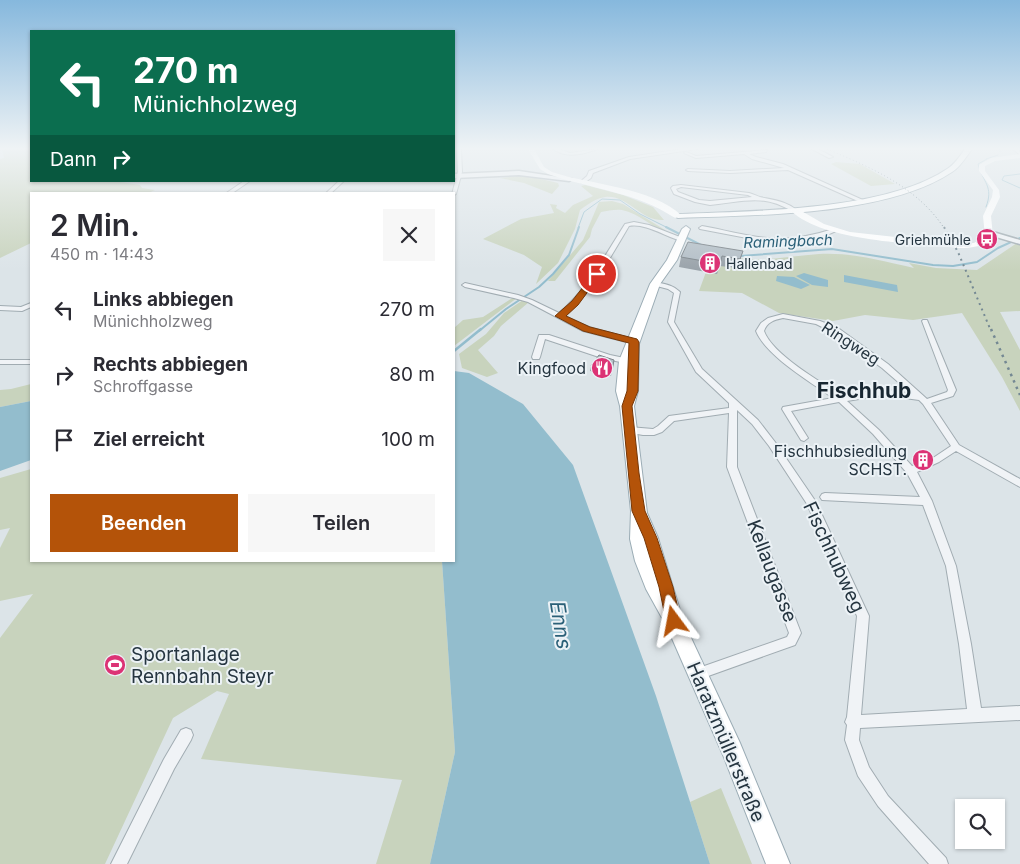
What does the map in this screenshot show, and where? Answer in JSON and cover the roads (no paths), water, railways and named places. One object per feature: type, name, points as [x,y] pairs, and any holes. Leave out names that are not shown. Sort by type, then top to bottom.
[{"type":"main road","points":[[612,189],[639,196],[660,205],[681,222],[758,214]]},
{"type":"main road","points":[[681,222],[796,211],[862,201],[908,189]]},
{"type":"main road","points":[[796,211],[814,223],[833,230],[959,246],[981,243],[987,239],[989,232],[987,216],[996,197],[996,189]]},
{"type":"main road","name":"Haratzmüllerstraße","points":[[681,222],[672,260],[655,284],[634,342],[630,362],[632,391],[627,406],[628,430],[639,511],[638,538],[644,561],[657,594],[674,621],[732,751],[778,864]]},
{"type":"street","points":[[672,189],[676,193],[708,203],[756,198],[779,201],[796,211]]},
{"type":"street","points":[[710,189],[749,194],[756,198]]},
{"type":"street","points":[[835,189],[862,201]]},
{"type":"street","points":[[560,316],[575,303],[597,274],[626,225],[640,224],[678,238]]},
{"type":"street","points":[[702,228],[768,240],[811,237],[833,230]]},
{"type":"street","points":[[989,232],[1020,242]]},
{"type":"street","name":"Fischhubweg","points":[[655,284],[670,287],[676,291],[671,322],[699,370],[732,407],[755,422],[811,502],[862,613],[863,620],[852,722],[852,740],[863,771],[883,801],[940,864]]},
{"type":"street","points":[[465,285],[516,296],[586,329],[634,342]]},
{"type":"street","points":[[0,308],[22,309],[30,305]]},
{"type":"street","name":"Ringweg","points":[[956,447],[924,400],[885,366],[835,330],[818,322],[783,316],[770,319],[763,324],[760,331],[763,339],[780,356],[840,399],[876,432],[911,472],[927,502],[951,566],[965,644],[975,716]]},
{"type":"street","points":[[924,400],[950,394],[952,390],[925,321]]},
{"type":"street","points":[[536,357],[540,339],[546,337],[630,362]]},
{"type":"street","points":[[0,362],[30,362]]},
{"type":"street","name":"Ringweg","points":[[804,438],[786,409],[883,392],[924,400]]},
{"type":"street","points":[[628,430],[659,431],[672,418],[732,407]]},
{"type":"street","name":"Kellaugasse","points":[[697,674],[791,641],[795,633],[732,466],[732,407]]},
{"type":"street","points":[[911,472],[936,460],[956,447],[1020,483]]},
{"type":"street","name":"Fischhubweg","points":[[825,497],[927,502]]},
{"type":"street","points":[[852,722],[1020,713]]},
{"type":"street","points":[[119,864],[169,764],[186,735]]},
{"type":"water","points":[[804,273],[828,280],[828,287],[812,285],[796,276]]},
{"type":"water","points":[[844,275],[897,285],[898,292],[844,282]]},
{"type":"water","points":[[777,276],[794,277],[810,285],[801,289],[776,281]]},
{"type":"water","name":"Enns","points":[[455,371],[469,373],[523,404],[573,465],[656,696],[710,864],[430,864],[455,752],[442,562],[455,562]]},
{"type":"water","points":[[30,401],[30,460],[0,471],[0,407]]},
{"type":"waterway","points":[[986,207],[988,189]]},
{"type":"waterway","name":"Ramingbach","points":[[578,228],[584,212],[602,199],[620,200],[640,214],[666,227]]},
{"type":"waterway","name":"Ramingbach","points":[[479,331],[506,309],[539,287],[553,274],[569,255],[579,227]]},
{"type":"waterway","name":"Ramingbach","points":[[666,227],[701,245]]},
{"type":"waterway","name":"Ramingbach","points":[[740,256],[832,249],[933,265],[953,266],[977,262],[998,248],[1020,238]]},
{"type":"waterway","name":"Ramingbach","points":[[455,350],[481,329]]},
{"type":"railway","points":[[906,189],[921,201],[944,228]]},
{"type":"railway","points":[[944,227],[958,252],[991,331]]},
{"type":"railway","points":[[991,329],[1020,395]]},
{"type":"place","name":"Griehmühle","points":[[987,239]]},
{"type":"place","name":"Hallenbad","points":[[710,263]]},
{"type":"place","name":"Kingfood","points":[[602,368]]},
{"type":"place","name":"Fischhubsiedlung SCHST.","points":[[923,460]]},
{"type":"place","name":"Sportanlage Rennbahn Steyr","points":[[115,665]]},
{"type":"district","name":"Fischhub","points":[[864,390]]}]
